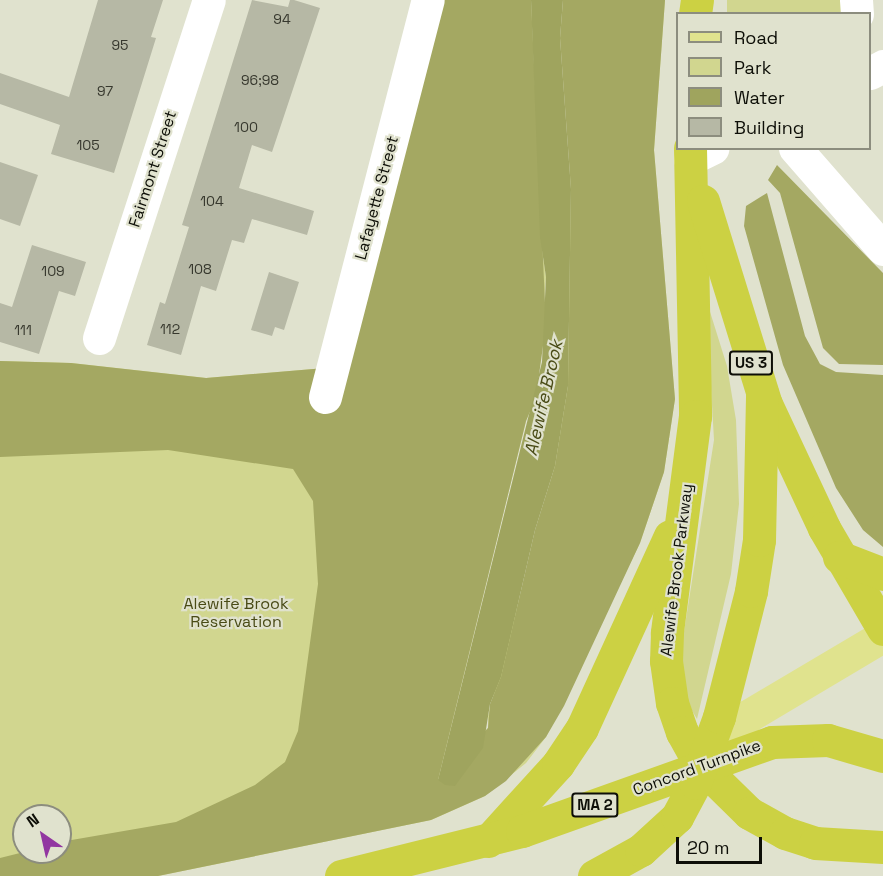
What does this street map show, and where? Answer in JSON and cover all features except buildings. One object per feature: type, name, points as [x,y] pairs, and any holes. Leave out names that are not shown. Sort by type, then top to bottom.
[{"type":"highway","name":"Alewife Brook Parkway","points":[[698,152],[762,393],[839,557],[883,629]]},
{"type":"highway","name":"Alewife Brook Parkway","points":[[698,152],[696,388],[666,661],[677,718],[701,766],[739,806],[785,833],[830,846],[883,847]]},
{"type":"highway","points":[[594,876],[631,856],[668,826],[683,807],[701,766],[727,691],[756,565],[761,515],[762,393]]},
{"type":"highway","points":[[489,841],[558,764],[582,728],[684,504]]},
{"type":"highway","points":[[839,557],[883,574]]},
{"type":"highway","name":"Concord Turnpike","points":[[340,876],[489,841],[701,766],[786,739],[828,740],[883,756]]},
{"type":"main road","points":[[701,766],[729,732],[748,716],[883,636]]},
{"type":"street","name":"Fairmont Street","points":[[99,338],[209,0]]},
{"type":"street","name":"Lafayette Street","points":[[325,397],[428,0]]},
{"type":"street","points":[[797,150],[848,214],[883,249]]},
{"type":"green space","name":"Alewife Brook Reservation","points":[[531,0],[540,237],[546,277],[536,397],[526,421],[438,780],[488,728],[488,716],[555,466],[568,386],[571,189],[563,0],[665,0],[654,150],[675,399],[664,472],[640,543],[546,737],[526,763],[485,796],[431,820],[158,876],[0,876],[0,361],[71,363],[206,378],[349,366]]},
{"type":"green space","points":[[727,0],[841,0],[841,12],[727,12]]},
{"type":"green space","points":[[706,299],[727,366],[736,420],[739,504],[731,574],[697,719],[688,704],[681,651],[714,440]]},
{"type":"shaded area","name":"Alewife Brook Reservation","points":[[442,0],[531,0],[546,324],[536,397],[526,421],[438,780],[488,728],[490,704],[501,677],[535,530],[555,466],[568,386],[571,189],[560,38],[563,0],[665,0],[654,150],[675,399],[664,472],[640,543],[564,706],[546,737],[506,781],[485,796],[431,820],[158,876],[0,876],[0,858],[12,855],[12,864],[72,864],[72,840],[176,822],[255,785],[285,762],[298,731],[318,584],[313,501],[293,469],[168,450],[0,457],[0,361],[71,363],[206,378],[349,366]]},
{"type":"shaded area","points":[[777,165],[883,273],[883,365],[839,364],[823,348],[780,193],[768,180]]},
{"type":"shaded area","points":[[767,193],[805,336],[820,364],[836,372],[883,375],[883,547],[863,530],[836,488],[783,365],[744,226],[746,206]]},
{"type":"water","name":"Alewife Brook","points":[[531,0],[563,0],[560,38],[571,189],[568,386],[555,466],[535,530],[501,677],[490,704],[483,748],[455,786],[445,785],[438,780],[542,362],[546,277],[540,237]]}]
